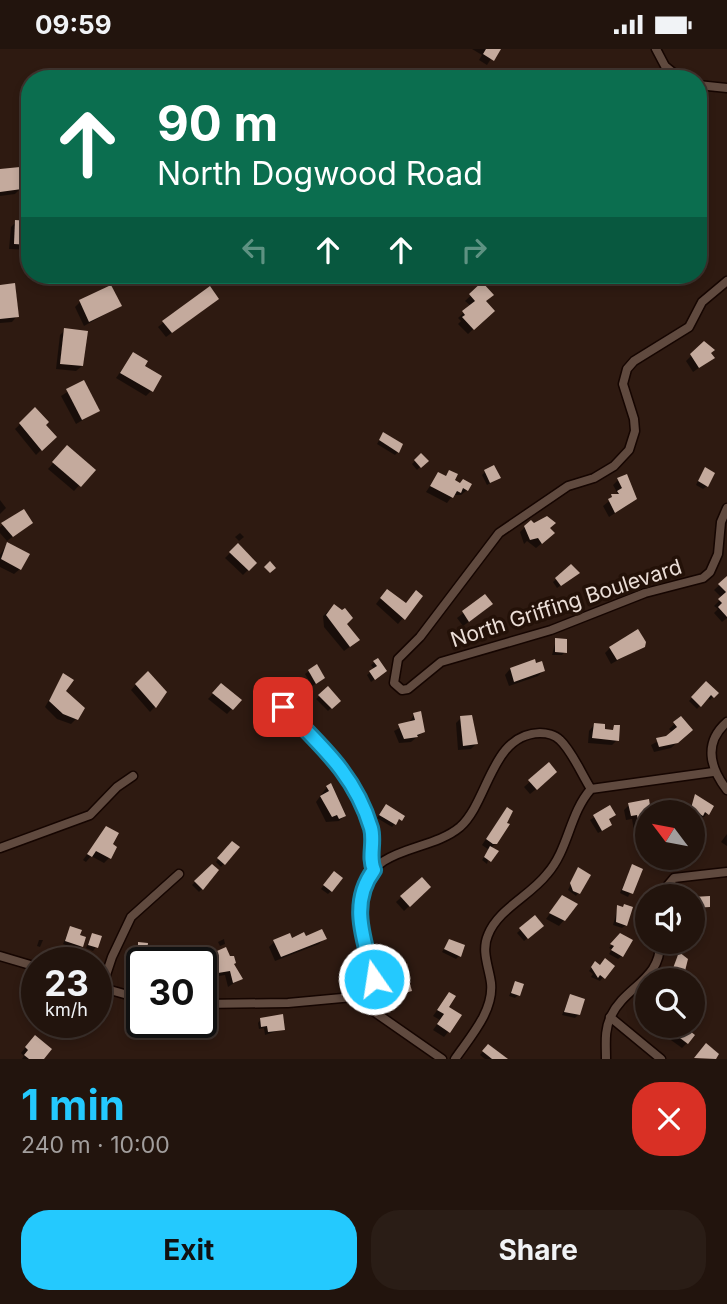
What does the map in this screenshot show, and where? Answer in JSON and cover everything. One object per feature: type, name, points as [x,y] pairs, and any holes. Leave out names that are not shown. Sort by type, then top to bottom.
[{"type":"street","points":[[656,49],[670,70]]},
{"type":"street","points":[[707,86],[727,88]]},
{"type":"street","name":"North Griffing Boulevard","points":[[727,281],[702,302],[689,327],[634,361],[627,369],[623,384],[635,431],[629,450],[614,465],[594,478],[568,486],[499,533],[420,637],[398,659],[394,683],[402,690],[408,689],[441,661],[551,630],[645,593],[703,578],[710,572],[718,554],[721,522],[727,508]]},
{"type":"street","points":[[283,707],[336,759],[344,771],[371,829],[371,863],[374,870]]},
{"type":"street","points":[[727,722],[711,748],[713,772],[727,790]]},
{"type":"street","points":[[380,1013],[359,917],[361,894],[374,870],[399,851],[459,827],[473,809],[497,761],[516,742],[530,734],[542,733],[561,740],[591,789]]},
{"type":"street","points":[[456,1059],[482,1019],[489,1002],[492,985],[485,951],[488,935],[504,912],[548,874],[559,856],[579,802],[591,789],[713,772]]},
{"type":"street","points":[[0,848],[90,815],[117,787],[133,776]]},
{"type":"street","points":[[669,884],[674,878],[727,872]]},
{"type":"street","points":[[112,957],[131,917],[179,874]]},
{"type":"street","points":[[606,1059],[606,1032],[610,1017],[617,1006],[647,979],[656,966],[658,954]]},
{"type":"street","points":[[0,956],[21,962]]},
{"type":"street","points":[[217,1004],[288,1003],[354,997],[442,1059]]},
{"type":"street","points":[[610,1017],[661,1059]]},
{"type":"building","points":[[486,49],[501,49],[494,61],[483,54]]},
{"type":"building","points":[[20,167],[21,189],[0,192],[0,169]]},
{"type":"building","points":[[15,220],[21,220],[21,244],[14,244]]},
{"type":"building","points":[[15,283],[19,317],[0,319],[0,285]]},
{"type":"building","points":[[480,284],[484,284],[494,295],[486,301],[495,311],[474,330],[462,317],[465,315],[462,311],[475,301],[469,294]]},
{"type":"building","points":[[111,285],[122,306],[89,322],[79,300]]},
{"type":"building","points":[[210,286],[219,299],[172,333],[162,321]]},
{"type":"building","points":[[64,328],[88,331],[83,366],[60,364]]},
{"type":"building","points":[[704,341],[715,350],[711,353],[715,358],[699,368],[690,354]]},
{"type":"building","points":[[133,352],[148,361],[145,366],[162,376],[153,392],[120,373]]},
{"type":"building","points":[[84,380],[100,411],[82,420],[66,389]]},
{"type":"building","points":[[35,407],[49,422],[46,425],[57,437],[42,451],[19,423]]},
{"type":"building","points":[[383,432],[403,444],[399,453],[379,440]]},
{"type":"building","points":[[67,445],[96,470],[81,487],[52,462]]},
{"type":"building","points":[[421,453],[429,461],[421,468],[414,460]]},
{"type":"building","points":[[494,465],[501,478],[490,483],[484,470]]},
{"type":"building","points":[[705,467],[715,473],[708,487],[698,481]]},
{"type":"building","points":[[449,470],[458,474],[455,480],[460,483],[463,479],[472,484],[468,491],[463,488],[461,493],[457,491],[453,498],[430,486],[438,472],[446,476]]},
{"type":"building","points":[[627,474],[637,499],[615,513],[608,499],[612,497],[611,494],[619,494],[617,491],[622,488],[617,478]]},
{"type":"building","points":[[24,509],[33,523],[13,537],[1,523]]},
{"type":"building","points":[[547,516],[556,523],[550,528],[555,533],[542,544],[538,538],[530,540],[524,526],[531,520],[534,523]]},
{"type":"building","points":[[7,542],[30,554],[21,570],[1,559]]},
{"type":"building","points":[[238,543],[257,563],[249,571],[229,552]]},
{"type":"building","points":[[270,561],[276,568],[270,573],[264,567]]},
{"type":"building","points":[[571,564],[580,573],[561,586],[555,578]]},
{"type":"building","points":[[727,576],[727,617],[718,607],[722,603],[718,599],[726,592],[718,584]]},
{"type":"building","points":[[387,589],[406,603],[416,590],[423,596],[405,620],[380,598]]},
{"type":"building","points":[[485,594],[493,604],[469,622],[462,611]]},
{"type":"building","points":[[334,604],[342,610],[345,608],[353,618],[347,624],[360,640],[350,647],[326,615]]},
{"type":"building","points":[[638,629],[646,642],[645,647],[617,660],[609,647]]},
{"type":"building","points":[[555,638],[567,639],[567,653],[555,652]]},
{"type":"building","points":[[378,658],[387,671],[375,680],[369,671],[377,666],[373,661]]},
{"type":"building","points":[[535,659],[536,663],[542,661],[545,671],[514,682],[510,668]]},
{"type":"building","points":[[317,664],[325,678],[316,684],[308,670]]},
{"type":"building","points":[[148,671],[167,692],[156,708],[135,684]]},
{"type":"building","points":[[63,673],[74,680],[66,691],[85,708],[78,720],[63,714],[49,701]]},
{"type":"building","points":[[706,681],[719,693],[714,698],[711,695],[701,707],[691,697]]},
{"type":"building","points":[[221,683],[242,700],[233,710],[212,693]]},
{"type":"building","points":[[328,686],[341,701],[332,709],[318,695]]},
{"type":"building","points":[[421,711],[425,732],[417,735],[418,737],[404,739],[398,724],[415,720],[413,713]]},
{"type":"building","points":[[472,715],[478,744],[463,746],[460,716]]},
{"type":"building","points":[[681,716],[693,730],[678,743],[659,747],[656,738],[666,736],[677,727],[673,722]]},
{"type":"building","points":[[594,723],[605,724],[605,729],[613,730],[614,725],[620,725],[619,741],[592,738]]},
{"type":"building","points":[[549,762],[557,772],[537,790],[528,780]]},
{"type":"building","points":[[331,783],[346,816],[339,819],[337,815],[332,817],[320,796],[329,791],[326,786]]},
{"type":"building","points":[[695,794],[704,800],[693,800]]},
{"type":"building","points":[[705,800],[714,806],[709,815],[705,812]]},
{"type":"building","points":[[635,802],[635,815],[631,816],[628,803]]},
{"type":"building","points":[[386,804],[405,816],[402,821],[399,819],[396,825],[379,815]]},
{"type":"building","points":[[610,805],[616,815],[609,819],[612,825],[602,831],[593,815]]},
{"type":"building","points":[[507,807],[513,811],[507,823],[510,824],[497,844],[493,844],[486,839]]},
{"type":"building","points":[[106,826],[119,833],[113,844],[117,847],[111,859],[96,851],[92,857],[87,854]]},
{"type":"building","points":[[232,841],[240,847],[225,865],[217,858]]},
{"type":"building","points":[[490,846],[499,851],[491,862],[484,857]]},
{"type":"building","points":[[212,864],[219,870],[203,890],[194,881]]},
{"type":"building","points":[[632,864],[635,870],[643,870],[633,894],[622,890]]},
{"type":"building","points":[[578,867],[591,875],[580,894],[573,891],[570,883]]},
{"type":"building","points":[[334,871],[343,878],[332,892],[323,885]]},
{"type":"building","points":[[422,877],[431,887],[410,907],[400,896]]},
{"type":"building","points":[[562,895],[578,904],[565,921],[549,913]]},
{"type":"building","points":[[705,896],[710,896],[710,907],[705,907]]},
{"type":"building","points":[[624,904],[633,907],[627,926],[616,922],[617,905],[623,907]]},
{"type":"building","points":[[535,915],[544,926],[528,939],[519,928]]},
{"type":"building","points":[[70,926],[82,930],[80,935],[86,937],[83,947],[65,941]]},
{"type":"building","points":[[322,929],[327,939],[281,957],[273,940],[290,933],[292,938],[304,932],[306,936]]},
{"type":"building","points":[[92,933],[102,936],[98,947],[88,945]]},
{"type":"building","points":[[620,933],[633,940],[623,957],[611,950],[614,946],[610,944]]},
{"type":"building","points":[[449,939],[465,945],[461,957],[444,949]]},
{"type":"building","points":[[138,942],[148,943],[148,947],[138,947]]},
{"type":"building","points":[[226,947],[230,956],[234,956],[234,964],[243,979],[233,983],[230,971],[218,973],[217,951]]},
{"type":"building","points":[[678,954],[688,959],[686,968],[673,968]]},
{"type":"building","points":[[605,958],[615,966],[605,979],[600,975],[598,978],[591,967],[595,961],[600,965]]},
{"type":"building","points":[[403,959],[412,991],[397,995],[395,986],[398,985],[393,961]]},
{"type":"building","points":[[515,981],[524,984],[520,996],[511,993]]},
{"type":"building","points":[[449,992],[456,996],[449,1007],[462,1015],[450,1033],[437,1024],[444,1014],[437,1010]]},
{"type":"building","points":[[570,994],[585,999],[580,1015],[564,1012]]},
{"type":"building","points":[[283,1014],[285,1030],[268,1032],[267,1026],[261,1027],[260,1018]]},
{"type":"building","points":[[32,1038],[39,1038],[52,1049],[44,1059],[29,1059],[24,1055],[28,1050],[25,1047]]},
{"type":"building","points":[[680,1038],[693,1038],[688,1044]]},
{"type":"building","points":[[706,1043],[719,1054],[716,1059],[694,1058]]},
{"type":"building","points":[[488,1044],[508,1059],[492,1059],[482,1051]]},
{"type":"route","points":[[283,707],[336,759],[356,794],[371,829],[371,863],[374,870],[361,894],[359,917],[374,979]]}]
